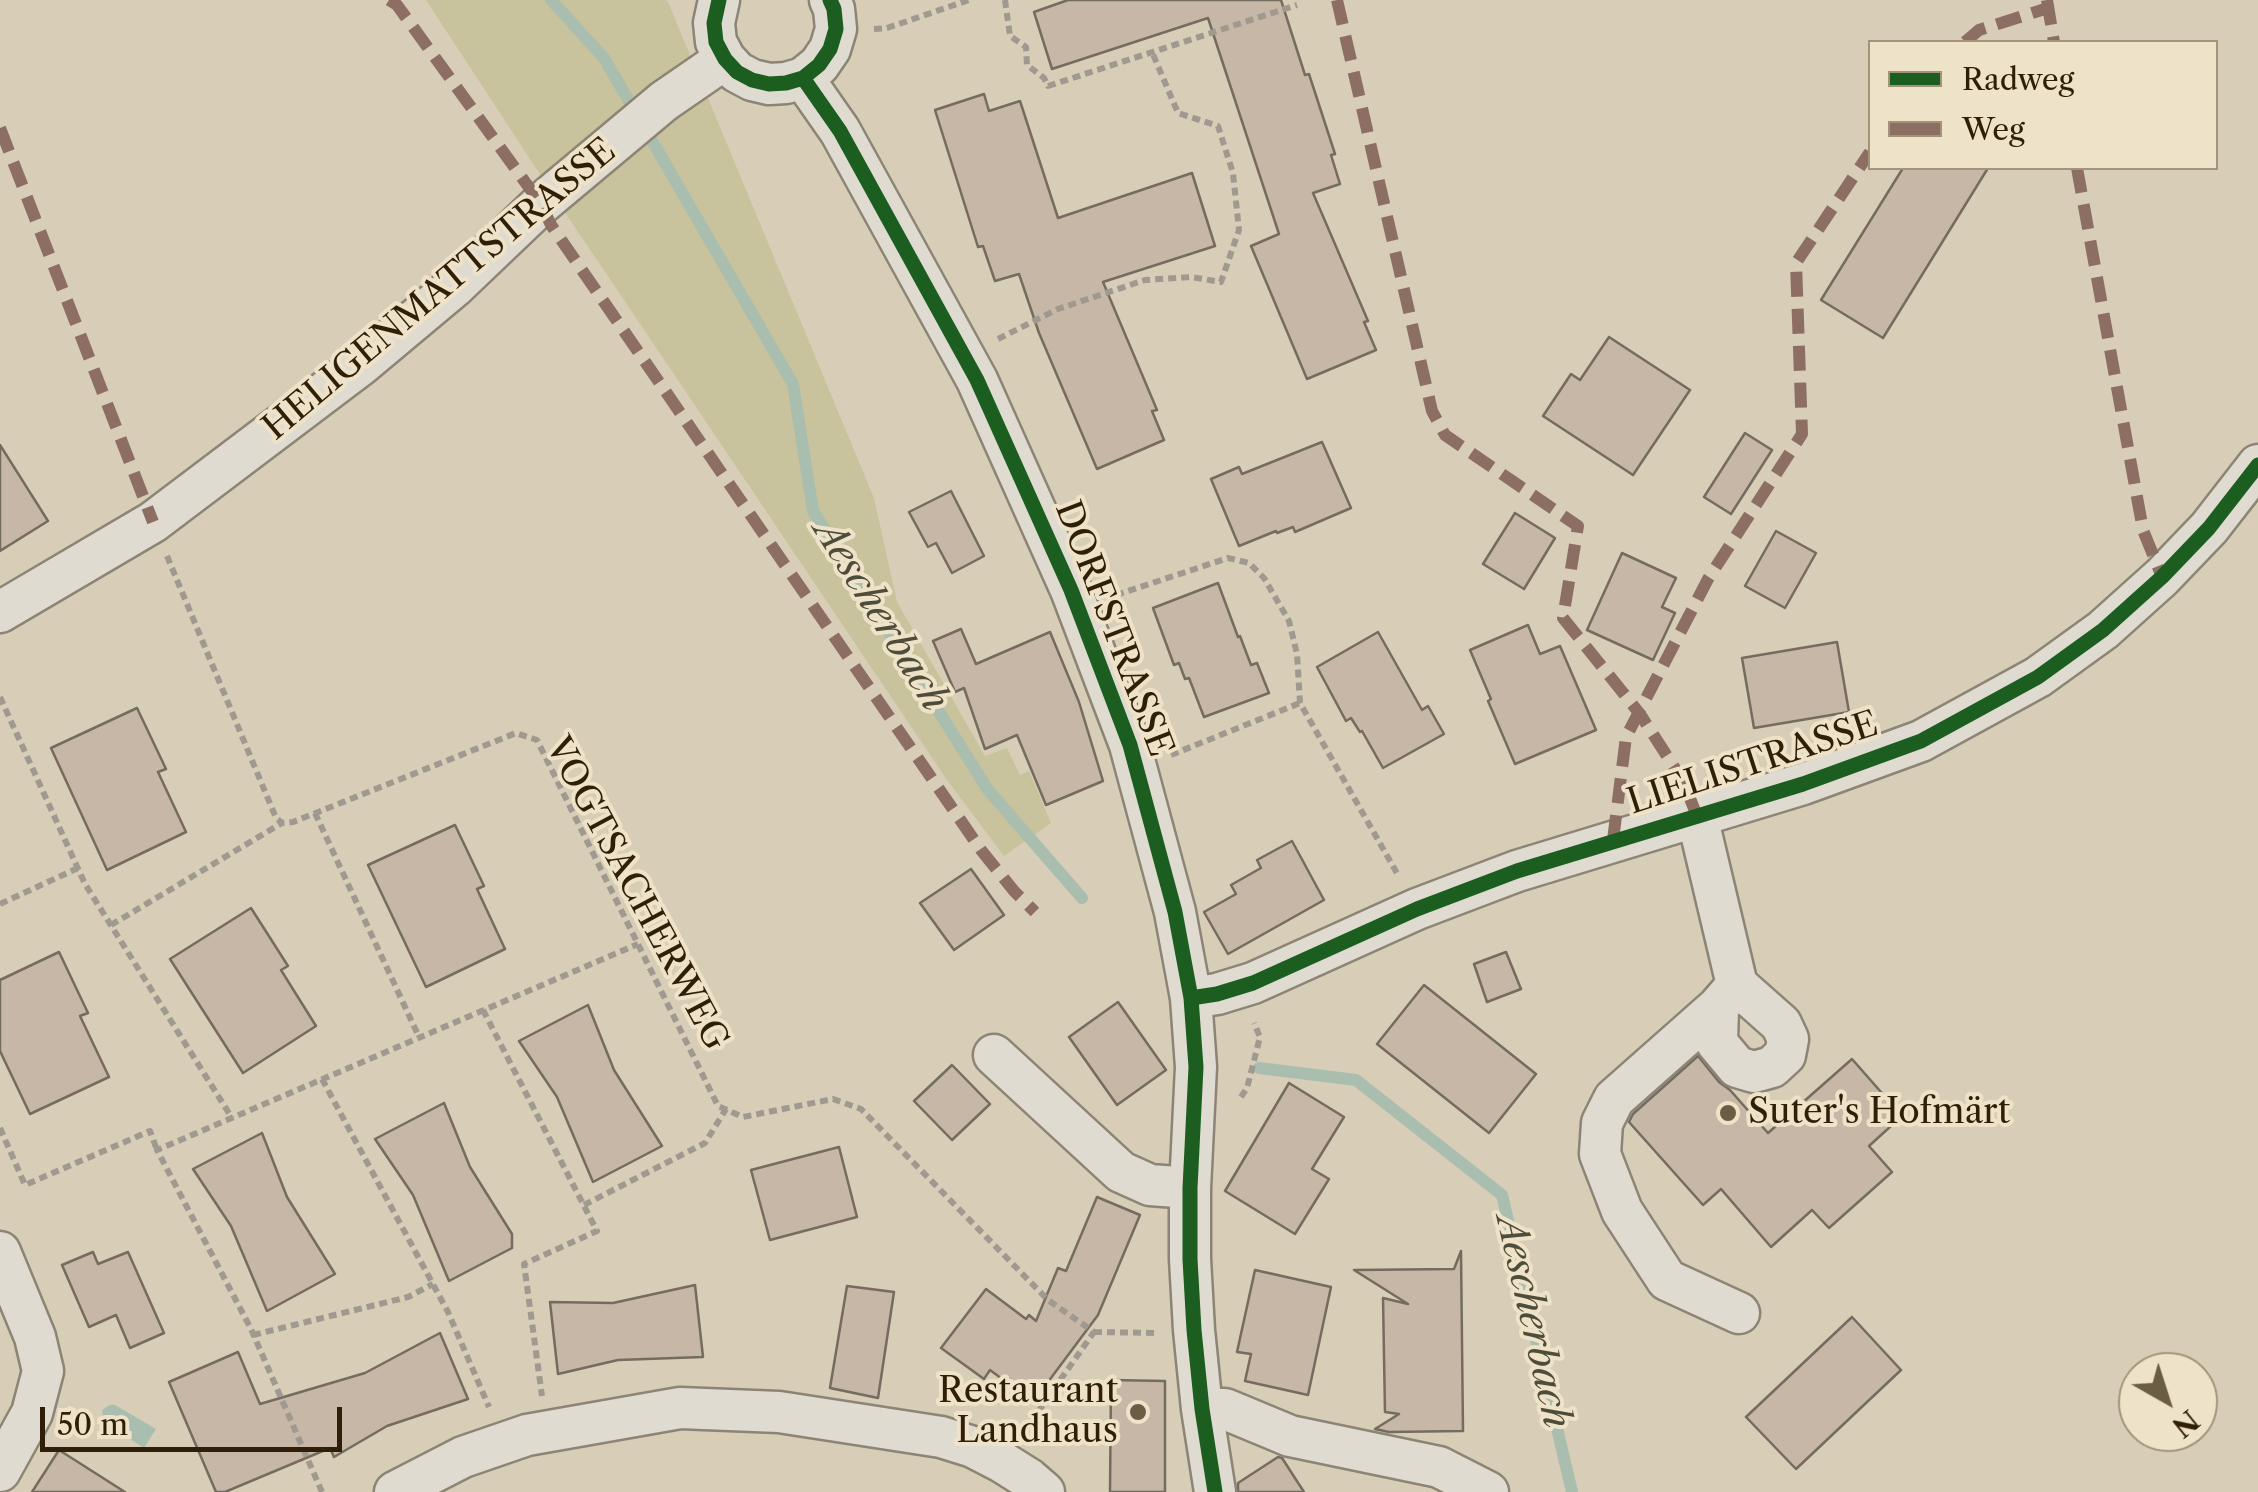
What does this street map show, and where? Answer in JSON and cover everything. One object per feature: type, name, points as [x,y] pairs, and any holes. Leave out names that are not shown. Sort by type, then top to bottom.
[{"type":"street","points":[[719,0],[714,23],[716,42],[725,59],[737,72],[769,84],[803,78],[819,65],[830,49],[836,29],[830,0]]},
{"type":"street","name":"HELIGENMATTSTRASSE","points":[[0,612],[153,522],[362,364],[454,286],[541,204],[664,101],[725,59]]},
{"type":"street","name":"DORFSTRASSE","points":[[803,78],[840,132],[977,380],[1071,590],[1130,744],[1174,912],[1191,998],[1196,1067],[1190,1260],[1202,1408],[1216,1492]]},
{"type":"street","name":"LIELISTRASSE","points":[[1191,998],[1253,983],[1417,909],[1517,870],[1803,784],[1921,741],[2038,676],[2103,630],[2209,528],[2258,465]]},
{"type":"street","points":[[1697,816],[1728,996],[1614,1099],[1602,1123],[1600,1154],[1622,1211],[1668,1280],[1739,1313]]},
{"type":"street","points":[[994,1056],[1122,1172],[1150,1185],[1190,1188]]},
{"type":"street","points":[[0,1252],[35,1337],[43,1371],[32,1412],[0,1471]]},
{"type":"street","points":[[395,1492],[462,1457],[504,1443],[680,1408],[780,1412],[941,1437],[973,1447],[1024,1481]]},
{"type":"street","points":[[1202,1408],[1224,1409],[1290,1436],[1439,1467],[1488,1492]]},
{"type":"path","points":[[867,29],[887,28],[969,0]]},
{"type":"path","points":[[1004,0],[1010,36],[1026,47],[1027,66],[1044,78],[1048,86],[1297,5]]},
{"type":"path","points":[[996,339],[1058,308],[1146,280],[1191,277],[1221,282],[1239,230],[1233,172],[1218,126],[1178,114],[1152,52]]},
{"type":"path","points":[[162,543],[276,818],[282,823]]},
{"type":"path","points":[[1116,595],[1228,558],[1249,562],[1264,578],[1289,622],[1297,654],[1300,703],[1417,909]]},
{"type":"path","points":[[0,697],[85,884],[232,1118]]},
{"type":"path","points":[[1154,762],[1300,703]]},
{"type":"path","points":[[315,813],[419,1037]]},
{"type":"path","points":[[0,904],[78,868]]},
{"type":"path","points":[[158,1150],[638,944]]},
{"type":"path","points":[[483,1010],[597,1231],[524,1264],[546,1432]]},
{"type":"path","points":[[1241,1098],[1260,1037]]},
{"type":"path","points":[[322,1079],[448,1312],[504,1443]]},
{"type":"path","points":[[584,1205],[705,1144],[726,1109],[742,1116],[833,1098],[862,1109],[1048,1300],[1094,1332],[1169,1334],[1194,1330]]},
{"type":"path","points":[[0,1128],[25,1184],[150,1130],[253,1335],[322,1492]]},
{"type":"path","points":[[253,1335],[408,1297],[433,1284]]},
{"type":"path","points":[[1024,1481],[1094,1332]]},
{"type":"shaded area","points":[[426,0],[668,2],[874,498],[897,602],[985,756],[1007,748],[1020,775],[1029,771],[1051,823],[1004,856],[947,780]]},
{"type":"shaded area","points":[[110,1405],[156,1429],[144,1448],[104,1422],[102,1410]]},
{"type":"building","points":[[1068,0],[1281,0],[1335,154],[1331,155],[1340,184],[1313,193],[1368,321],[1364,322],[1376,350],[1307,379],[1251,246],[1279,234],[1208,18],[1052,69],[1034,12]]},
{"type":"building","points":[[984,94],[989,111],[1020,101],[1058,218],[1192,173],[1215,246],[1103,282],[1157,410],[1152,411],[1164,440],[1097,469],[1039,333],[1019,274],[995,281],[983,246],[978,247],[935,110]]},
{"type":"building","points":[[1902,170],[1987,170],[1883,338],[1821,300]]},
{"type":"building","points":[[1609,337],[1690,390],[1633,475],[1543,416],[1571,374],[1580,380]]},
{"type":"building","points":[[1745,433],[1772,450],[1731,514],[1704,497]]},
{"type":"building","points":[[1322,442],[1351,508],[1295,532],[1293,527],[1276,531],[1239,546],[1211,479],[1239,467],[1242,474]]},
{"type":"building","points":[[0,445],[48,521],[0,551]]},
{"type":"building","points":[[951,491],[984,556],[952,573],[936,543],[928,547],[909,512]]},
{"type":"building","points":[[1515,513],[1555,538],[1524,589],[1483,564]]},
{"type":"building","points":[[1776,531],[1816,553],[1785,608],[1745,586]]},
{"type":"building","points":[[1622,553],[1676,578],[1662,607],[1675,613],[1653,660],[1587,630]]},
{"type":"building","points":[[1218,583],[1238,637],[1251,665],[1257,663],[1269,693],[1204,717],[1189,678],[1185,679],[1179,663],[1174,665],[1153,608]]},
{"type":"building","points":[[1528,625],[1540,654],[1560,646],[1596,730],[1515,764],[1470,650]]},
{"type":"building","points":[[961,629],[976,664],[1050,632],[1079,702],[1103,781],[1046,805],[1017,735],[985,749],[964,688],[955,692],[933,641]]},
{"type":"building","points":[[1378,632],[1422,710],[1428,706],[1444,734],[1383,768],[1362,731],[1351,718],[1346,721],[1317,667]]},
{"type":"building","points":[[1837,642],[1849,712],[1754,728],[1742,658]]},
{"type":"building","points":[[137,708],[166,769],[158,772],[186,832],[107,870],[51,748]]},
{"type":"building","points":[[455,825],[484,886],[477,889],[505,949],[426,987],[368,865]]},
{"type":"building","points":[[1292,841],[1324,900],[1228,954],[1204,912],[1236,894],[1231,885],[1261,868],[1257,860]]},
{"type":"building","points":[[971,869],[1004,915],[954,950],[920,903]]},
{"type":"building","points":[[251,908],[288,966],[281,970],[316,1026],[243,1073],[170,959]]},
{"type":"building","points":[[59,952],[88,1013],[80,1016],[109,1077],[30,1114],[0,1051],[0,980]]},
{"type":"building","points":[[1506,952],[1521,989],[1487,1002],[1474,964]]},
{"type":"building","points":[[1424,985],[1536,1074],[1489,1133],[1377,1044]]},
{"type":"building","points":[[1118,1002],[1166,1070],[1117,1105],[1069,1037]]},
{"type":"building","points":[[588,1005],[614,1070],[662,1146],[593,1182],[557,1097],[519,1041]]},
{"type":"building","points":[[1698,1056],[1768,1133],[1852,1059],[1902,1116],[1869,1146],[1892,1172],[1829,1228],[1812,1210],[1771,1247],[1721,1189],[1703,1205],[1629,1122],[1633,1114]]},
{"type":"building","points":[[952,1065],[990,1104],[952,1140],[914,1101]]},
{"type":"building","points":[[1289,1083],[1344,1117],[1312,1169],[1329,1179],[1295,1234],[1225,1191]]},
{"type":"building","points":[[444,1103],[470,1167],[512,1234],[512,1248],[449,1281],[413,1195],[375,1139]]},
{"type":"building","points":[[262,1133],[287,1197],[335,1274],[267,1311],[231,1226],[193,1169]]},
{"type":"building","points":[[839,1147],[857,1217],[770,1240],[751,1170]]},
{"type":"building","points":[[1097,1197],[1140,1215],[1098,1315],[1033,1402],[990,1370],[984,1379],[941,1348],[986,1289],[1026,1319],[1029,1315],[1036,1321],[1058,1268],[1066,1271]]},
{"type":"building","points":[[1461,1251],[1463,1431],[1375,1429],[1399,1414],[1385,1412],[1383,1298],[1408,1304],[1354,1270],[1454,1269]]},
{"type":"building","points":[[93,1252],[98,1264],[128,1252],[164,1333],[130,1348],[116,1315],[89,1327],[62,1265]]},
{"type":"building","points":[[1255,1270],[1331,1287],[1308,1395],[1245,1381],[1251,1354],[1237,1352]]},
{"type":"building","points":[[695,1285],[703,1357],[618,1360],[558,1374],[550,1302],[613,1303]]},
{"type":"building","points":[[847,1286],[894,1292],[878,1398],[830,1388]]},
{"type":"building","points":[[1852,1317],[1901,1370],[1796,1469],[1746,1417]]},
{"type":"building","points":[[440,1333],[468,1399],[387,1426],[334,1457],[330,1448],[225,1492],[216,1492],[169,1382],[238,1352],[260,1404],[365,1373]]},
{"type":"building","name":"Restaurant Landhaus","points":[[1111,1380],[1165,1381],[1165,1492],[1110,1492]]},
{"type":"building","points":[[59,1450],[125,1492],[32,1492]]},
{"type":"building","points":[[1278,1457],[1304,1492],[1238,1492],[1238,1483]]},
{"type":"waterway","name":"Aescherbach","points":[[551,0],[604,58],[793,384],[813,511],[988,790],[1082,898]]},
{"type":"waterway","name":"Aescherbach","points":[[1259,1068],[1356,1080],[1502,1195],[1572,1492]]},
{"type":"marked path","points":[[389,0],[397,5],[541,204],[551,225],[981,850],[1035,912]]},
{"type":"marked path","points":[[1337,0],[1432,411],[1445,435],[1578,526],[1563,618],[1640,714],[1683,781],[1697,816]]},
{"type":"marked path","points":[[2047,0],[2054,40]]},
{"type":"marked path","points":[[1967,40],[1979,30],[2048,8]]},
{"type":"marked path","points":[[0,128],[153,522]]},
{"type":"marked path","points":[[1613,840],[1626,737],[1708,579],[1802,434],[1796,263],[1868,155]]},
{"type":"marked path","points":[[2077,170],[2143,530],[2162,577]]},
{"type":"cycle path","points":[[719,0],[714,23],[716,42],[725,59],[737,72],[769,84],[803,78],[819,65],[830,49],[836,29],[830,0]]},
{"type":"cycle path","points":[[803,78],[840,131],[977,380],[1071,590],[1130,745],[1175,912],[1191,998],[1196,1067],[1190,1259],[1202,1409],[1215,1492]]},
{"type":"cycle path","points":[[1191,998],[1253,983],[1417,909],[1517,871],[1803,784],[1921,741],[2038,677],[2103,630],[2209,528],[2258,465]]},
{"type":"place","name":"Suter's Hofmärt","points":[[1728,1113]]},
{"type":"place","name":"Restaurant Landhaus","points":[[1138,1412]]}]
